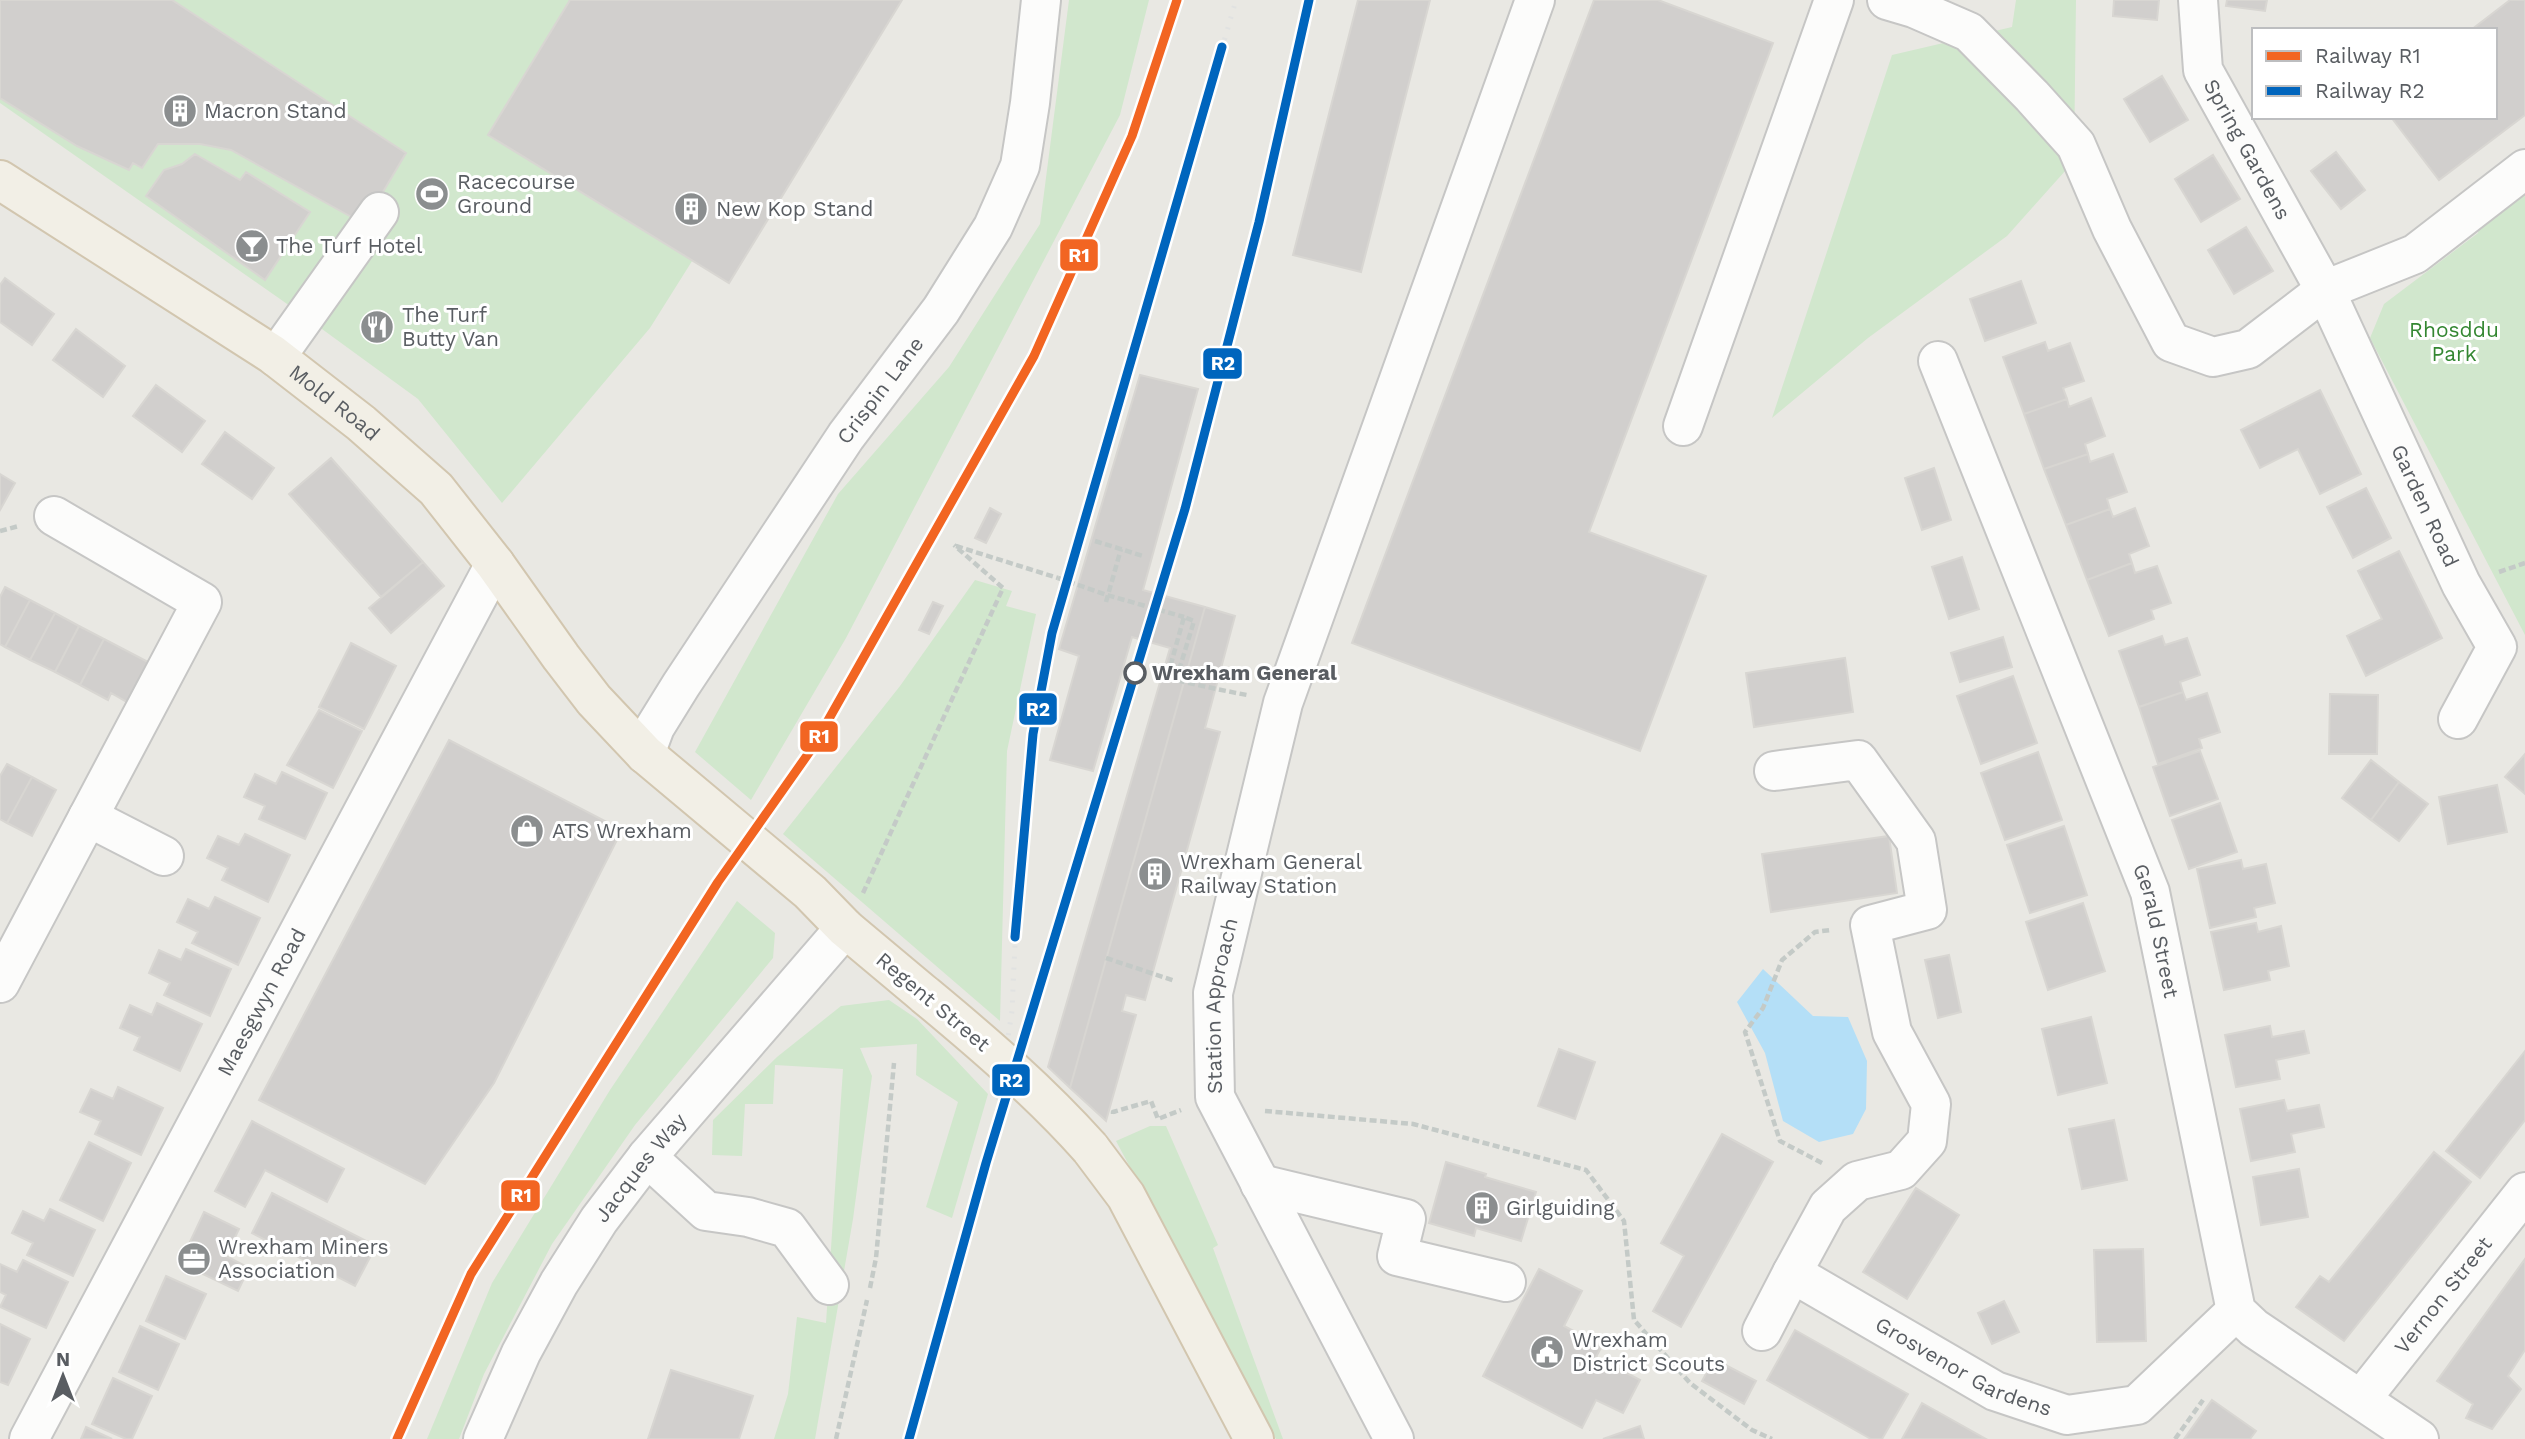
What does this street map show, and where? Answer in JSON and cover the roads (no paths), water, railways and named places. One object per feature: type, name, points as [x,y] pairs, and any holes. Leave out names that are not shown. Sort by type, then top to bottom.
[{"type":"main road","name":"Mold Road","points":[[0,170],[50,211]]},
{"type":"main road","name":"Mold Road","points":[[0,180],[276,356],[361,423],[436,489],[495,564],[561,657]]},
{"type":"main road","name":"Regent Street","points":[[561,657],[594,700],[645,754],[810,892],[845,928],[997,1055],[1090,1149],[1126,1196],[1254,1439]]},
{"type":"street","name":"Crispin Lane","points":[[645,754],[655,727],[696,662],[846,436],[941,310],[993,227],[1020,166],[1041,0]]},
{"type":"street","name":"Station Approach","points":[[1394,1439],[1215,1097],[1213,993],[1283,703],[1535,0]]},
{"type":"street","points":[[1683,426],[1834,0]]},
{"type":"street","points":[[1887,0],[1914,8],[1969,32],[2032,96],[2076,145],[2112,229],[2171,342],[2213,356],[2248,349],[2325,290],[2415,254],[2525,169]]},
{"type":"street","name":"Spring Gardens","points":[[2198,0],[2203,70],[2325,290]]},
{"type":"street","points":[[276,356],[379,212]]},
{"type":"street","name":"Garden Road","points":[[2325,290],[2461,584],[2497,647],[2458,719]]},
{"type":"street","name":"Gerald Street","points":[[1938,361],[2150,892],[2236,1311]]},
{"type":"street","points":[[0,983],[202,602],[54,516]]},
{"type":"street","name":"Maesgwyn Road","points":[[29,1439],[495,564]]},
{"type":"street","points":[[1762,1331],[1828,1207],[1857,1181],[1901,1170],[1927,1141],[1931,1104],[1892,1032],[1870,925],[1927,910],[1916,841],[1858,760],[1774,771]]},
{"type":"street","points":[[88,817],[164,856]]},
{"type":"street","name":"Jacques Way","points":[[483,1439],[521,1353],[559,1283],[599,1220],[647,1157],[845,928]]},
{"type":"street","points":[[647,1157],[706,1211],[748,1217],[787,1228],[830,1285]]},
{"type":"street","points":[[1260,1184],[1406,1219],[1397,1256],[1506,1282]]},
{"type":"street","name":"Vernon Street","points":[[2362,1398],[2525,1192]]},
{"type":"street","name":"Grosvenor Gardens","points":[[1792,1273],[1996,1391],[2067,1415],[2137,1405],[2236,1311]]},
{"type":"street","points":[[2236,1311],[2254,1328],[2362,1398],[2418,1439]]},
{"type":"water","points":[[1763,969],[1813,1016],[1848,1017],[1867,1061],[1866,1109],[1853,1134],[1819,1142],[1783,1121],[1765,1053],[1737,1002]]},
{"type":"railway","points":[[992,1144],[1012,1011],[1016,921],[1033,734],[1052,633],[1236,0]]},
{"type":"rail line","name":"R1","points":[[397,1439],[471,1274],[718,882],[813,747],[1034,356],[1132,136],[1177,0]]},
{"type":"rail line","name":"R2","points":[[909,1439],[986,1163],[1185,509],[1259,222],[1309,0]]},
{"type":"rail line","name":"R2","points":[[1015,937],[1033,734],[1052,633],[1222,47]]},
{"type":"place","name":"Macron Stand","points":[[180,111]]},
{"type":"place","name":"Racecourse Ground","points":[[432,194]]},
{"type":"place","name":"New Kop Stand","points":[[691,209]]},
{"type":"place","name":"The Turf Hotel","points":[[252,246]]},
{"type":"place","name":"The Turf Butty Van","points":[[377,327]]},
{"type":"place","name":"Wrexham General","points":[[1135,673]]},
{"type":"place","name":"ATS Wrexham","points":[[527,831]]},
{"type":"place","name":"Wrexham General Railway Station","points":[[1155,874]]},
{"type":"place","name":"Girlguiding","points":[[1482,1208]]},
{"type":"place","name":"Wrexham Miners Association","points":[[194,1259]]},
{"type":"place","name":"Wrexham District Scouts","points":[[1547,1352]]},
{"type":"park label","name":"Rhosddu Park","points":[[2454,342]]}]
